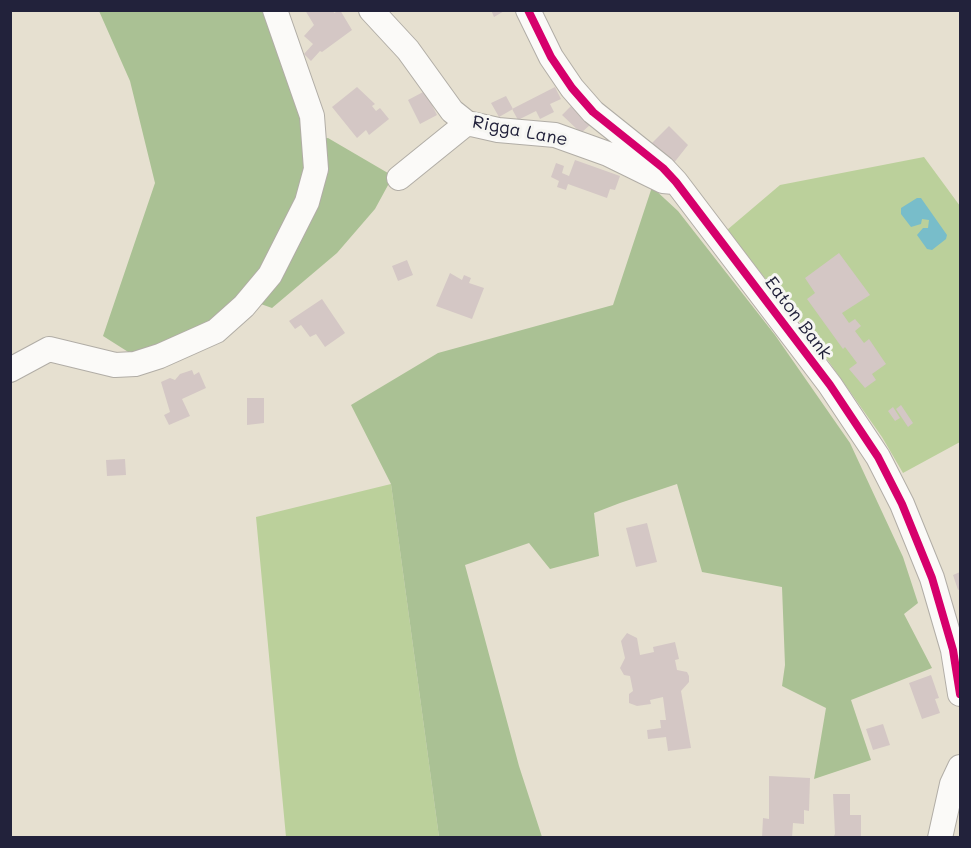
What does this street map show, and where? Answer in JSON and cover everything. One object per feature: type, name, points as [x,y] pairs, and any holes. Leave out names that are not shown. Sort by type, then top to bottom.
[{"type":"street","points":[[10,370],[49,349],[115,365],[135,364],[160,356],[216,331],[244,306],[270,275],[307,202],[316,169],[312,116],[275,10]]},
{"type":"street","name":"Rigga Lane","points":[[371,10],[408,50],[452,111],[467,123],[498,130],[555,135],[608,154],[663,181],[676,182]]},
{"type":"street","name":"Eaton Bank","points":[[528,10],[551,57],[572,88],[593,112],[663,168],[676,182],[830,385],[878,457],[902,504],[932,578],[953,650],[960,694]]},
{"type":"street","points":[[399,178],[467,123]]},
{"type":"street","points":[[940,837],[952,784],[960,767]]},
{"type":"green space","points":[[99,11],[266,11],[307,140],[328,138],[393,176],[375,209],[337,253],[272,308],[244,298],[231,312],[133,355],[103,336],[155,183],[130,81]]},
{"type":"green space","points":[[924,157],[960,206],[960,442],[903,473],[882,437],[810,335],[727,230],[780,185]]},
{"type":"green space","points":[[652,187],[678,211],[775,335],[850,443],[903,557],[918,603],[904,614],[932,668],[851,700],[871,760],[814,779],[826,708],[782,686],[785,665],[782,587],[702,572],[677,484],[620,503],[594,513],[599,556],[550,569],[529,543],[465,565],[519,766],[542,837],[439,837],[391,484],[351,405],[438,353],[613,305]]},
{"type":"green space","points":[[391,484],[439,837],[286,837],[256,517]]},
{"type":"water","points":[[921,198],[947,235],[946,239],[932,250],[927,249],[917,235],[923,228],[928,228],[929,220],[922,219],[921,224],[911,227],[901,214],[901,208]]},
{"type":"building","points":[[305,10],[333,10],[334,13],[340,10],[352,30],[322,52],[320,51],[311,61],[304,54],[313,44],[304,36],[314,25]]},
{"type":"building","points":[[491,10],[506,10],[494,17]]},
{"type":"building","points":[[357,87],[375,104],[372,106],[376,111],[380,108],[389,119],[369,135],[366,130],[357,138],[332,107]]},
{"type":"building","points":[[555,87],[561,99],[550,104],[554,112],[540,119],[536,111],[518,120],[512,109]]},
{"type":"building","points":[[425,91],[437,115],[420,124],[408,100]]},
{"type":"building","points":[[506,96],[513,109],[499,117],[491,103]]},
{"type":"building","points":[[572,105],[591,124],[581,133],[562,115]]},
{"type":"building","points":[[669,126],[688,145],[673,164],[652,143]]},
{"type":"building","points":[[575,160],[620,176],[615,190],[610,189],[607,198],[568,184],[566,190],[557,187],[559,181],[551,177],[556,163],[564,166],[562,173],[569,176]]},
{"type":"building","points":[[839,253],[870,295],[842,313],[849,323],[855,319],[861,326],[855,331],[864,343],[869,339],[886,364],[872,374],[876,380],[865,388],[849,369],[857,363],[845,347],[843,349],[807,299],[815,293],[805,278]]},
{"type":"building","points":[[407,260],[413,275],[398,281],[392,266]]},
{"type":"building","points":[[450,273],[462,280],[464,275],[471,278],[469,283],[484,288],[472,319],[436,306]]},
{"type":"building","points":[[322,299],[345,333],[325,347],[316,334],[310,337],[301,325],[295,329],[289,321]]},
{"type":"building","points":[[192,370],[194,375],[199,372],[206,388],[182,399],[190,416],[169,425],[164,415],[170,412],[161,382],[170,378],[175,380],[180,374]]},
{"type":"building","points":[[247,398],[264,398],[264,423],[247,425]]},
{"type":"building","points":[[901,405],[913,423],[908,427],[896,409]]},
{"type":"building","points":[[893,407],[900,418],[895,421],[888,411]]},
{"type":"building","points":[[125,459],[126,475],[107,476],[106,460]]},
{"type":"building","points":[[647,523],[657,562],[636,567],[626,528]]},
{"type":"building","points":[[960,572],[960,589],[958,590],[953,575]]},
{"type":"building","points":[[627,633],[637,638],[640,655],[654,652],[653,647],[675,642],[679,659],[675,660],[677,670],[687,672],[689,676],[689,682],[681,691],[691,748],[668,751],[666,737],[648,739],[647,730],[661,728],[660,720],[666,720],[663,697],[650,700],[651,704],[637,706],[629,703],[629,694],[633,691],[630,676],[624,675],[620,668],[625,658],[621,641]]},
{"type":"building","points":[[931,675],[939,698],[935,699],[940,713],[922,719],[909,683]]},
{"type":"building","points":[[883,724],[890,745],[873,750],[866,729]]},
{"type":"building","points":[[769,776],[810,778],[809,811],[804,810],[804,824],[793,823],[792,838],[762,838],[763,818],[769,819]]},
{"type":"building","points":[[833,794],[850,794],[850,815],[861,815],[861,838],[833,838],[835,834]]},
{"type":"cycle path","points":[[528,10],[551,57],[572,88],[593,112],[663,168],[676,182],[830,385],[878,457],[902,504],[932,578],[953,650],[960,694]]}]
